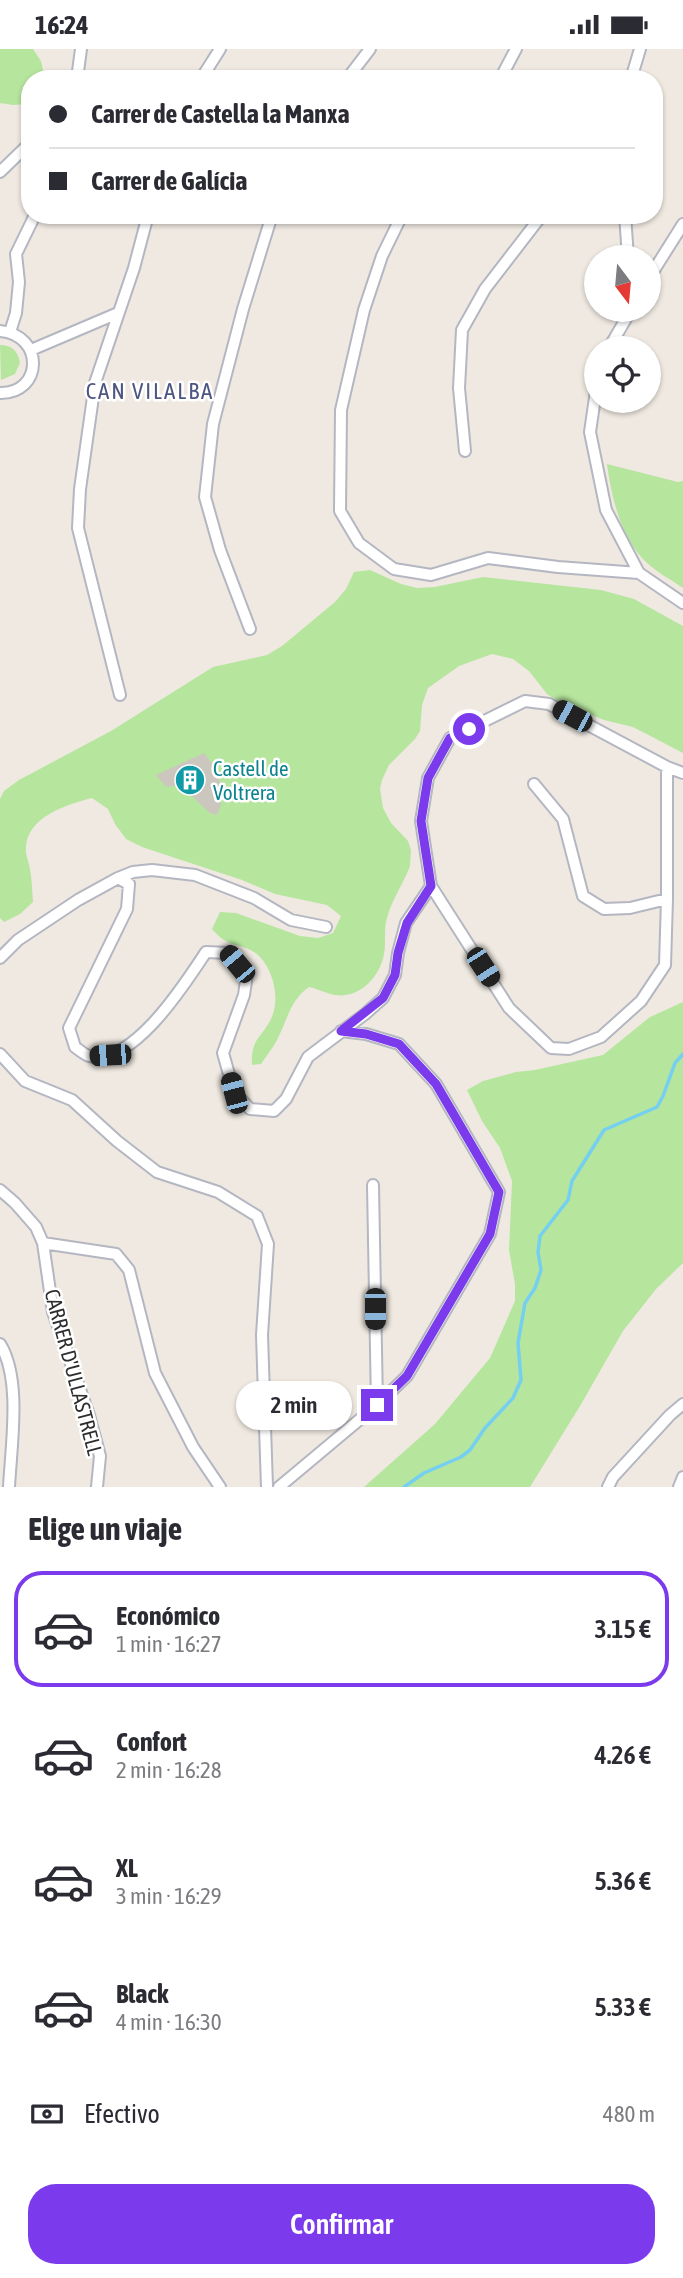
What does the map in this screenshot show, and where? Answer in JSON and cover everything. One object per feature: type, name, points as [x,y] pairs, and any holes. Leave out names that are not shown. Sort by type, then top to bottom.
[{"type":"street","points":[[78,70],[81,49]]},
{"type":"street","points":[[207,70],[220,49]]},
{"type":"street","points":[[354,70],[370,49]]},
{"type":"street","points":[[505,70],[516,49]]},
{"type":"street","points":[[634,70],[640,49]]},
{"type":"street","points":[[0,172],[21,152]]},
{"type":"street","points":[[0,393],[14,391],[23,386],[33,370],[31,351],[19,336],[5,332],[16,313],[19,282],[16,254],[31,224]]},
{"type":"street","points":[[120,695],[78,528],[80,489],[95,383],[145,224]]},
{"type":"street","points":[[250,629],[220,550],[205,497],[213,424],[243,309],[269,224]]},
{"type":"street","points":[[398,224],[382,256],[364,310],[341,410],[340,511],[359,544],[394,569],[431,575],[488,558],[639,573]]},
{"type":"street","points":[[465,451],[459,388],[462,330],[485,289],[534,224]]},
{"type":"street","points":[[626,224],[627,245]]},
{"type":"street","points":[[662,257],[683,224]]},
{"type":"street","points":[[31,351],[118,313]]},
{"type":"street","points":[[593,413],[590,432],[606,510],[639,573],[683,603]]},
{"type":"street","points":[[667,767],[665,965],[641,1001],[601,1037],[569,1049],[551,1048],[509,1008],[431,886],[421,821],[428,778],[450,738],[525,701],[549,703],[683,773]]},
{"type":"street","points":[[534,784],[563,819],[583,896],[604,909],[630,908],[667,899]]},
{"type":"street","points":[[0,958],[18,940],[78,900],[118,878],[133,872],[152,870],[195,875],[254,898],[291,921],[326,927]]},
{"type":"street","points":[[118,878],[129,884],[127,909],[69,1028],[75,1048],[89,1056],[110,1055],[140,1038],[179,993],[206,952],[228,953],[247,974],[244,995],[223,1053],[234,1093],[250,1109],[274,1111],[286,1099],[308,1057],[383,998],[395,975],[407,923],[431,886]]},
{"type":"street","points":[[279,1487],[377,1405],[407,1376],[490,1234],[499,1192],[436,1084],[399,1044],[366,1034],[341,1031]]},
{"type":"street","points":[[0,1054],[24,1081],[72,1100],[117,1141],[157,1172],[218,1192],[257,1216],[268,1244],[262,1335],[267,1487]]},
{"type":"street","points":[[373,1185],[377,1405]]},
{"type":"street","name":"CARRER D'ULLASTRELL","points":[[0,1190],[36,1227],[43,1243],[53,1312],[89,1415],[100,1456],[97,1487]]},
{"type":"street","points":[[43,1243],[116,1254],[129,1270],[155,1373],[193,1447],[220,1487]]},
{"type":"street","points":[[0,1344],[7,1355],[13,1394],[9,1487]]},
{"type":"street","points":[[608,1487],[613,1477],[683,1404]]},
{"type":"street","points":[[679,1487],[683,1477]]},
{"type":"green space","points":[[0,49],[33,49],[43,70],[21,70],[21,105],[0,103]]},
{"type":"green space","points":[[0,345],[14,349],[20,363],[15,374],[1,380]]},
{"type":"green space","points":[[607,464],[683,481],[683,588],[647,563],[628,538],[614,501]]},
{"type":"green space","points":[[370,570],[417,588],[483,577],[601,590],[634,599],[683,626],[683,753],[633,727],[604,720],[556,700],[547,694],[529,671],[513,659],[492,654],[459,666],[428,688],[422,705],[420,731],[389,765],[380,789],[383,808],[391,823],[408,841],[411,850],[410,866],[385,926],[382,963],[367,985],[352,994],[335,995],[309,987],[293,1004],[277,1040],[261,1064],[252,1065],[254,1045],[273,1013],[274,987],[269,970],[259,956],[224,940],[212,929],[220,912],[236,913],[300,936],[318,938],[333,933],[341,916],[327,905],[275,894],[242,880],[142,847],[126,839],[108,809],[92,798],[58,809],[38,822],[31,831],[26,853],[31,873],[33,902],[20,914],[4,922],[0,918],[0,799],[4,791],[19,780],[111,731],[213,667],[267,655],[282,646],[335,602],[346,589],[354,572]]},
{"type":"green space","points":[[683,1002],[683,1263],[656,1289],[623,1331],[530,1487],[364,1487],[435,1424],[490,1358],[515,1301],[509,1250],[512,1181],[500,1148],[482,1121],[467,1090],[483,1081],[516,1072],[603,1055],[650,1017]]},
{"type":"building","name":"Castell de Voltrera","points":[[204,753],[219,773],[221,804],[217,815],[210,813],[180,785],[166,787],[156,775]]},
{"type":"waterway","points":[[404,1487],[424,1473],[461,1457],[470,1450],[485,1428],[513,1398],[521,1380],[518,1343],[525,1303],[535,1288],[541,1270],[538,1252],[540,1236],[568,1200],[572,1181],[604,1130],[657,1107],[675,1063],[683,1054]]},
{"type":"place","name":"Castell de Voltrera","points":[[190,780]]},
{"type":"district","name":"CAN VILALBA","points":[[150,391]]},
{"type":"route","points":[[377,1405],[407,1376],[490,1234],[499,1192],[436,1084],[399,1044],[366,1034],[341,1031],[383,998],[395,975],[407,923],[431,886],[421,821],[428,778],[450,738],[469,729]]}]
